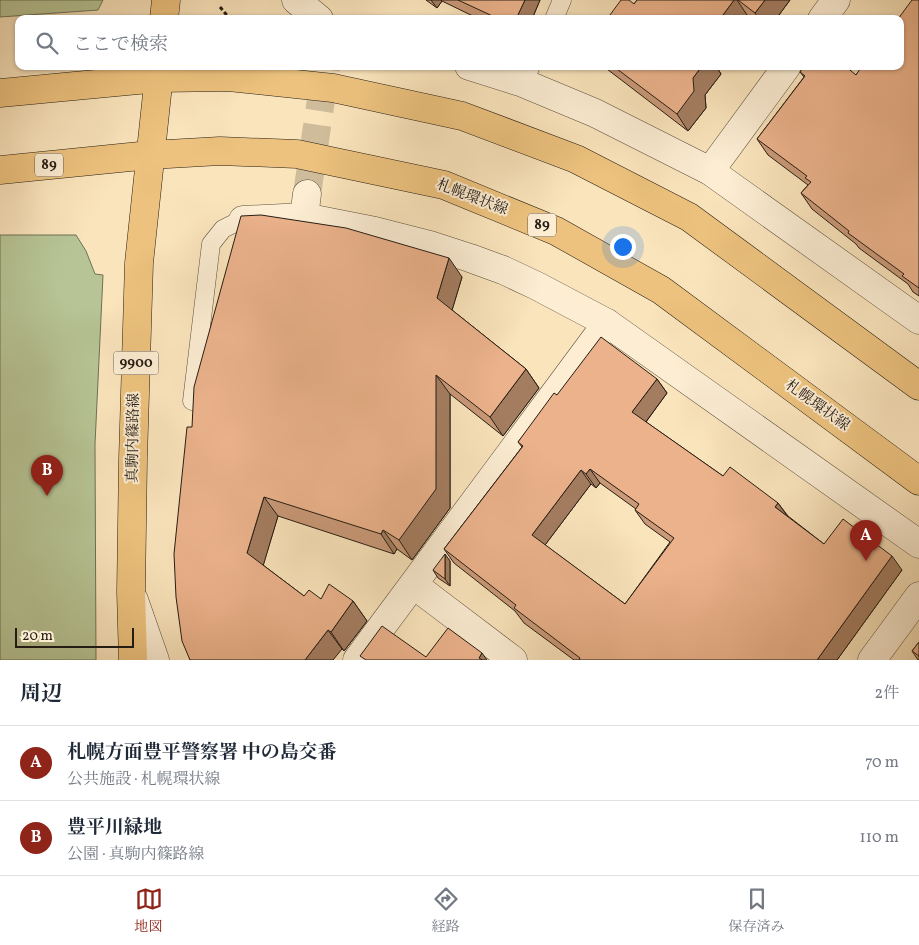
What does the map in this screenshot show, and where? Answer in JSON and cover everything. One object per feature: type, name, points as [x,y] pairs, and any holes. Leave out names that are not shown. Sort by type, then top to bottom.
[{"type":"main road","points":[[164,15],[166,0]]},
{"type":"main road","points":[[0,93],[104,83],[159,72],[333,88],[462,116],[576,159],[689,217],[919,386]]},
{"type":"main road","name":"真駒内篠路線","points":[[133,660],[131,592],[133,458],[139,263],[159,72]]},
{"type":"main road","name":"札幌環状線","points":[[0,170],[150,155],[220,151],[297,154],[444,185],[556,231],[660,290],[919,481]]},
{"type":"street","points":[[296,0],[314,15]]},
{"type":"street","points":[[825,15],[836,0]]},
{"type":"street","points":[[495,70],[527,75],[594,113],[710,171],[919,320]]},
{"type":"street","points":[[710,171],[784,70]]},
{"type":"street","points":[[241,220],[305,206],[375,231],[430,245],[470,258],[503,270],[537,286],[607,323],[919,544]]},
{"type":"street","points":[[357,660],[607,323]]},
{"type":"street","points":[[414,585],[513,660]]},
{"type":"street","points":[[131,592],[155,660]]},
{"type":"street","points":[[872,660],[919,596]]},
{"type":"lane","points":[[556,15],[562,0]]},
{"type":"lane","points":[[192,401],[211,244],[222,229],[241,220]]},
{"type":"path","points":[[220,6],[227,15]]},
{"type":"green space","points":[[0,0],[103,0],[98,10],[0,17]]},
{"type":"green space","points":[[0,235],[76,235],[86,251],[95,274],[103,275],[95,444],[96,660],[0,660]]},
{"type":"building","points":[[458,0],[525,0],[518,15],[490,15]]},
{"type":"building","points":[[621,0],[629,0],[634,4],[637,0],[734,0],[723,15],[610,15]]},
{"type":"building","points":[[738,0],[765,0],[755,13]]},
{"type":"building","points":[[912,0],[919,0],[919,288],[902,276],[904,274],[848,233],[849,231],[801,193],[811,182],[805,178],[807,176],[757,139],[805,76],[800,72],[801,70],[850,70],[856,75],[859,70],[904,70],[904,15],[901,15]]},
{"type":"building","points":[[618,70],[699,70],[693,78],[694,91],[677,114]]},
{"type":"building","points":[[261,215],[346,228],[449,258],[437,298],[526,369],[490,417],[436,375],[436,489],[399,540],[383,530],[381,534],[264,497],[247,553],[304,596],[309,590],[321,599],[329,584],[353,601],[331,632],[328,630],[305,660],[190,660],[182,641],[176,597],[174,554],[187,427],[192,427],[194,387],[241,216]]},
{"type":"building","points":[[601,337],[657,379],[632,412],[723,476],[730,467],[778,503],[775,507],[824,544],[843,519],[892,556],[817,660],[579,660],[580,658],[514,608],[516,605],[444,549],[523,446],[518,442],[554,393],[557,395]],"holes":[[[590,469],[639,504],[635,510],[674,538],[625,604],[532,535],[581,470],[586,474]]]},
{"type":"building","points":[[445,554],[445,579],[433,570]]},
{"type":"building","points":[[382,626],[426,657],[448,628],[482,653],[479,658],[482,660],[366,660],[360,656]]},
{"type":"building","points":[[919,642],[919,656],[912,651]]},
{"type":"tunnel","points":[[307,194],[325,70]]},
{"type":"place","name":"豊平川緑地","points":[[47,496]]},
{"type":"place","name":"札幌方面豊平警察署 中の島交番","points":[[866,561]]}]
